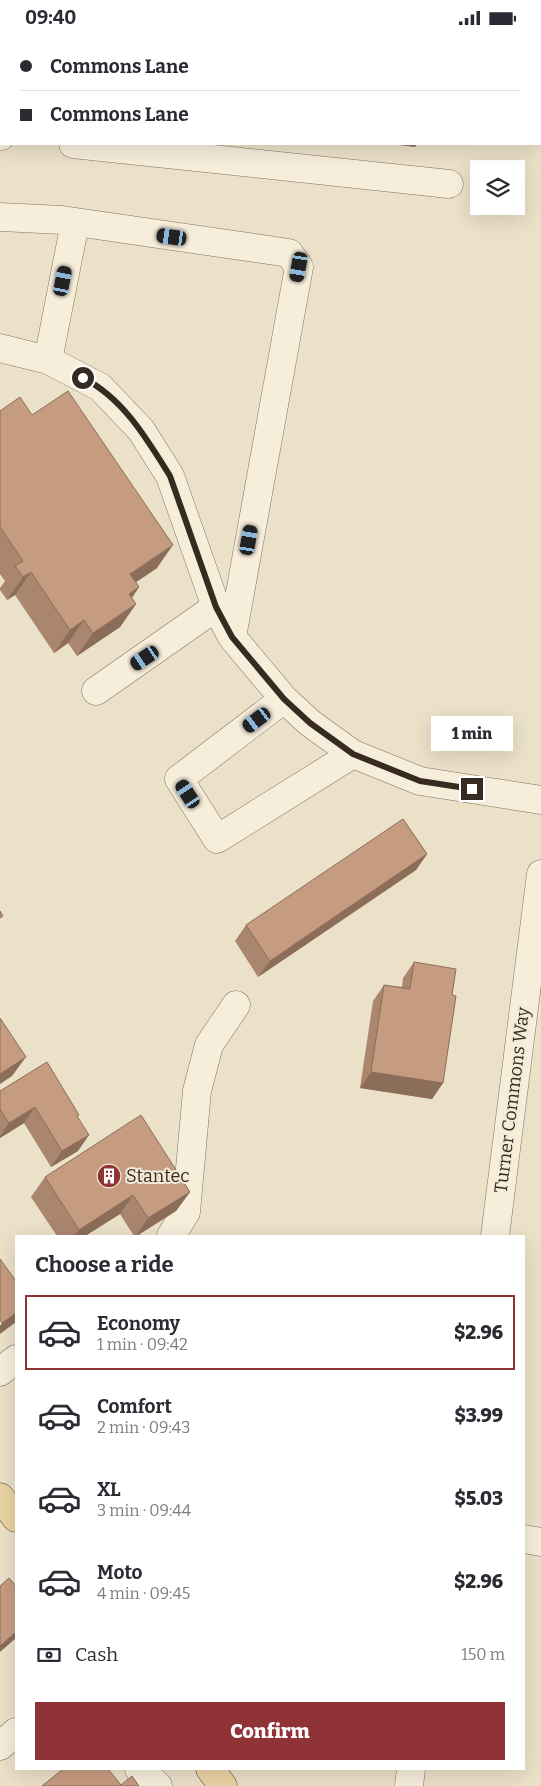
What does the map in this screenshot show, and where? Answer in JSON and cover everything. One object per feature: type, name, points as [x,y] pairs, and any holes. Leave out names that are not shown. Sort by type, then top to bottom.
[{"type":"main road","points":[[0,1497],[15,1517]]},
{"type":"main road","points":[[211,1770],[223,1786]]},
{"type":"street","points":[[83,145],[449,183]]},
{"type":"street","points":[[0,217],[75,223],[289,253],[299,267],[232,637]]},
{"type":"street","points":[[48,360],[75,223]]},
{"type":"street","points":[[0,348],[48,360],[100,387],[141,430],[170,476],[216,607],[232,637],[284,699],[310,723],[353,754],[420,781],[541,800]]},
{"type":"street","points":[[96,691],[216,607]]},
{"type":"street","points":[[284,699],[178,779],[217,839],[353,754]]},
{"type":"street","name":"Turner Commons Way","points":[[495,1235],[541,874]]},
{"type":"street","points":[[172,1235],[186,1212],[197,1091],[209,1045],[236,1005]]},
{"type":"street","points":[[0,1372],[15,1360]]},
{"type":"street","points":[[525,1539],[541,1542]]},
{"type":"street","points":[[0,1746],[15,1733]]},
{"type":"street","points":[[140,1770],[158,1786]]},
{"type":"street","points":[[409,1786],[411,1770]]},
{"type":"building","points":[[68,391],[173,545],[130,574],[139,587],[129,594],[136,604],[93,633],[84,620],[70,630],[31,572],[23,577],[15,566],[23,561],[0,527],[0,411],[20,397],[32,415]]},
{"type":"building","points":[[403,819],[427,854],[270,961],[246,925]]},
{"type":"building","points":[[414,962],[456,969],[452,995],[456,996],[443,1083],[371,1072],[384,985],[410,989]]},
{"type":"building","points":[[0,1018],[26,1057],[0,1074]]},
{"type":"building","points":[[47,1062],[89,1135],[62,1151],[35,1107],[9,1123],[0,1109],[0,1091]]},
{"type":"building","name":"Stantec","points":[[141,1115],[190,1192],[148,1218],[133,1195],[79,1230],[45,1177]]},
{"type":"building","points":[[0,1259],[15,1280],[15,1314],[2,1323],[0,1320]]},
{"type":"building","points":[[9,1578],[15,1585],[15,1633],[0,1646],[0,1586]]},
{"type":"building","points":[[62,1770],[109,1770],[121,1785],[132,1776],[139,1786],[42,1786]]},
{"type":"place","name":"Stantec","points":[[109,1176]]},
{"type":"route","points":[[83,378],[100,387],[141,430],[161,461],[170,476],[216,607],[232,637],[284,699],[310,723],[353,754],[420,781],[472,789]]}]
